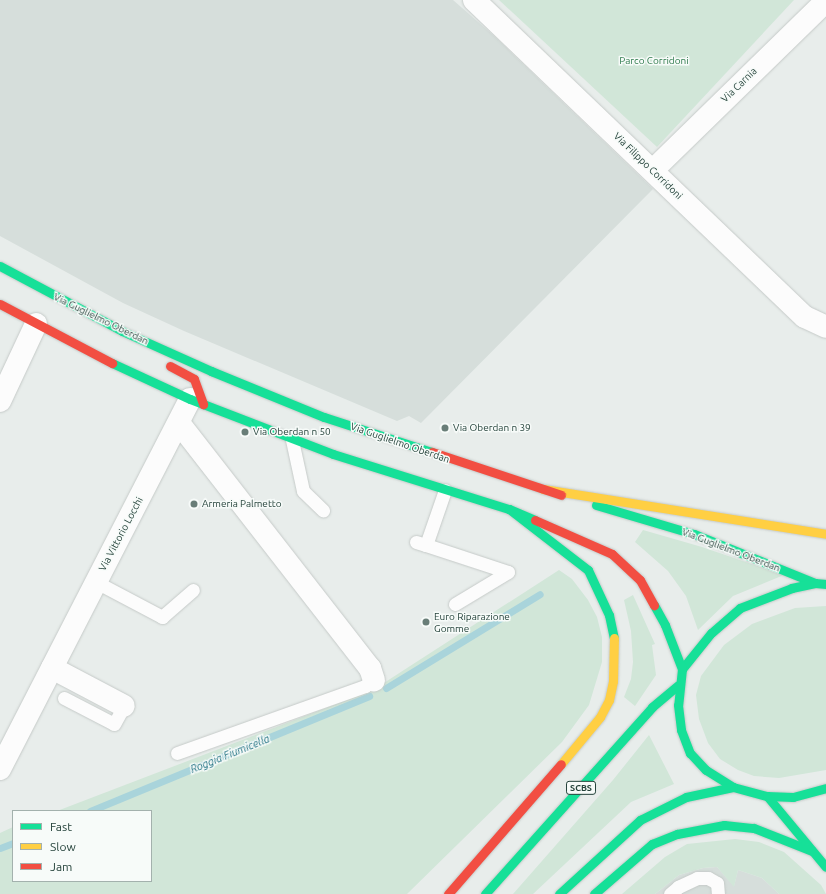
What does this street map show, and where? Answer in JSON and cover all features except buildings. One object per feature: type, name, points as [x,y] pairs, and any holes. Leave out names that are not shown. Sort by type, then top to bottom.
[{"type":"main road","name":"Via Guglielmo Oberdan","points":[[0,266],[122,331],[211,371],[324,417],[543,489],[694,534],[814,583]]},
{"type":"main road","points":[[0,304],[123,370],[197,402],[292,440],[445,490],[509,509],[612,554],[640,580],[665,625],[682,669]]},
{"type":"main road","points":[[122,331],[142,350]]},
{"type":"main road","points":[[159,361],[194,379],[197,402]]},
{"type":"main road","points":[[543,489],[826,534]]},
{"type":"main road","points":[[448,894],[580,744],[600,717],[609,700],[613,681],[615,644],[609,615],[588,570],[509,509]]},
{"type":"main road","points":[[826,584],[814,583],[765,597],[740,608],[711,633],[682,669],[678,685],[678,705],[681,730],[690,753],[706,770],[733,787],[767,796],[793,796],[826,788]]},
{"type":"main road","name":"SCBS","points":[[485,894],[652,707],[678,685]]},
{"type":"main road","points":[[559,894],[640,820],[686,798],[733,787]]},
{"type":"main road","points":[[767,796],[826,867]]},
{"type":"main road","points":[[594,894],[652,844],[677,834],[716,826],[754,828],[812,851]]},
{"type":"street","name":"Via Filippo Corridoni","points":[[474,0],[805,317],[826,327]]},
{"type":"street","name":"Via Carnia","points":[[653,170],[826,1]]},
{"type":"street","points":[[0,401],[36,324]]},
{"type":"street","name":"Via Vittorio Locchi","points":[[0,769],[179,423],[197,402]]},
{"type":"street","points":[[179,423],[370,668],[374,680]]},
{"type":"street","points":[[52,668],[124,706]]},
{"type":"lane","points":[[292,440],[304,491],[323,510]]},
{"type":"lane","points":[[445,490],[421,544],[508,572],[455,604]]},
{"type":"lane","points":[[96,582],[162,617],[193,590]]},
{"type":"lane","points":[[177,753],[365,686],[374,680]]},
{"type":"lane","points":[[64,698],[114,724],[124,706]]},
{"type":"lane","points":[[670,894],[678,887],[697,878],[708,878],[717,883],[718,894]]},
{"type":"shaded area","points":[[0,0],[453,0],[493,35],[653,189],[421,423],[409,416],[397,421],[184,331],[123,303],[0,236]]},
{"type":"shaded area","points":[[717,867],[734,886],[738,870],[762,878],[779,894],[655,894],[679,875],[703,868]]},
{"type":"green space","name":"Parco Corridoni","points":[[499,0],[794,0],[657,147]]},
{"type":"green space","points":[[643,530],[702,547],[784,575],[733,596],[698,630],[686,596],[668,571],[635,542]]},
{"type":"green space","points":[[559,570],[572,579],[588,600],[597,617],[602,637],[602,662],[589,705],[562,742],[407,894],[0,894],[0,833],[12,827],[12,882],[152,882],[152,810],[60,810],[373,690]]},
{"type":"green space","points":[[633,595],[655,644],[652,645],[656,675],[635,706],[624,697],[631,679],[633,662],[631,631],[624,600]]},
{"type":"green space","points":[[826,606],[826,770],[779,778],[754,776],[738,770],[720,759],[708,743],[699,719],[696,695],[701,676],[724,645],[752,624],[795,608]]},
{"type":"green space","points":[[649,735],[674,784],[631,802],[533,894],[513,894],[613,780]]},
{"type":"green space","points":[[735,839],[759,842],[784,852],[821,885],[826,894],[779,894],[762,878],[738,870],[734,887],[717,867],[703,868],[679,875],[655,894],[622,894],[665,857],[687,844]]},
{"type":"waterway","name":"Roggia Fiumicella","points":[[386,688],[540,594]]},
{"type":"waterway","name":"Roggia Fiumicella","points":[[92,810],[369,696]]},
{"type":"waterway","name":"Roggia Fiumicella","points":[[0,848],[12,843]]},
{"type":"traffic: fast","points":[[0,266],[122,331],[211,371],[324,417],[432,452]]},
{"type":"traffic: fast","points":[[112,363],[190,399],[333,454],[509,509],[535,520]]},
{"type":"traffic: fast","points":[[596,505],[694,534],[815,583]]},
{"type":"traffic: fast","points":[[509,509],[588,570],[609,615],[614,638]]},
{"type":"traffic: fast","points":[[826,584],[815,583],[792,588],[740,608],[711,633],[682,669],[678,705],[681,730],[690,753],[706,770],[733,787],[767,796],[793,797],[826,788]]},
{"type":"traffic: fast","points":[[654,605],[665,625],[682,669]]},
{"type":"traffic: fast","points":[[485,894],[652,707],[678,685]]},
{"type":"traffic: fast","points":[[559,894],[640,820],[686,797],[733,787]]},
{"type":"traffic: fast","points":[[767,796],[826,867]]},
{"type":"traffic: fast","points":[[594,894],[652,844],[677,834],[724,825],[754,828],[812,851]]},
{"type":"traffic: slow","points":[[543,489],[826,534]]},
{"type":"traffic: slow","points":[[561,764],[600,717],[609,700],[613,681],[614,638]]},
{"type":"traffic: jam","points":[[0,304],[112,363]]},
{"type":"traffic: jam","points":[[170,366],[194,379],[203,404]]},
{"type":"traffic: jam","points":[[432,452],[561,495]]},
{"type":"traffic: jam","points":[[535,520],[612,554],[640,580],[654,605]]},
{"type":"traffic: jam","points":[[448,894],[561,764]]},
{"type":"place","name":"Via Oberdan n 39","points":[[445,428]]},
{"type":"place","name":"Via Oberdan n 50","points":[[245,432]]},
{"type":"place","name":"Armeria Palmetto","points":[[194,504]]},
{"type":"place","name":"Euro Riparazione Gomme","points":[[426,622]]}]
